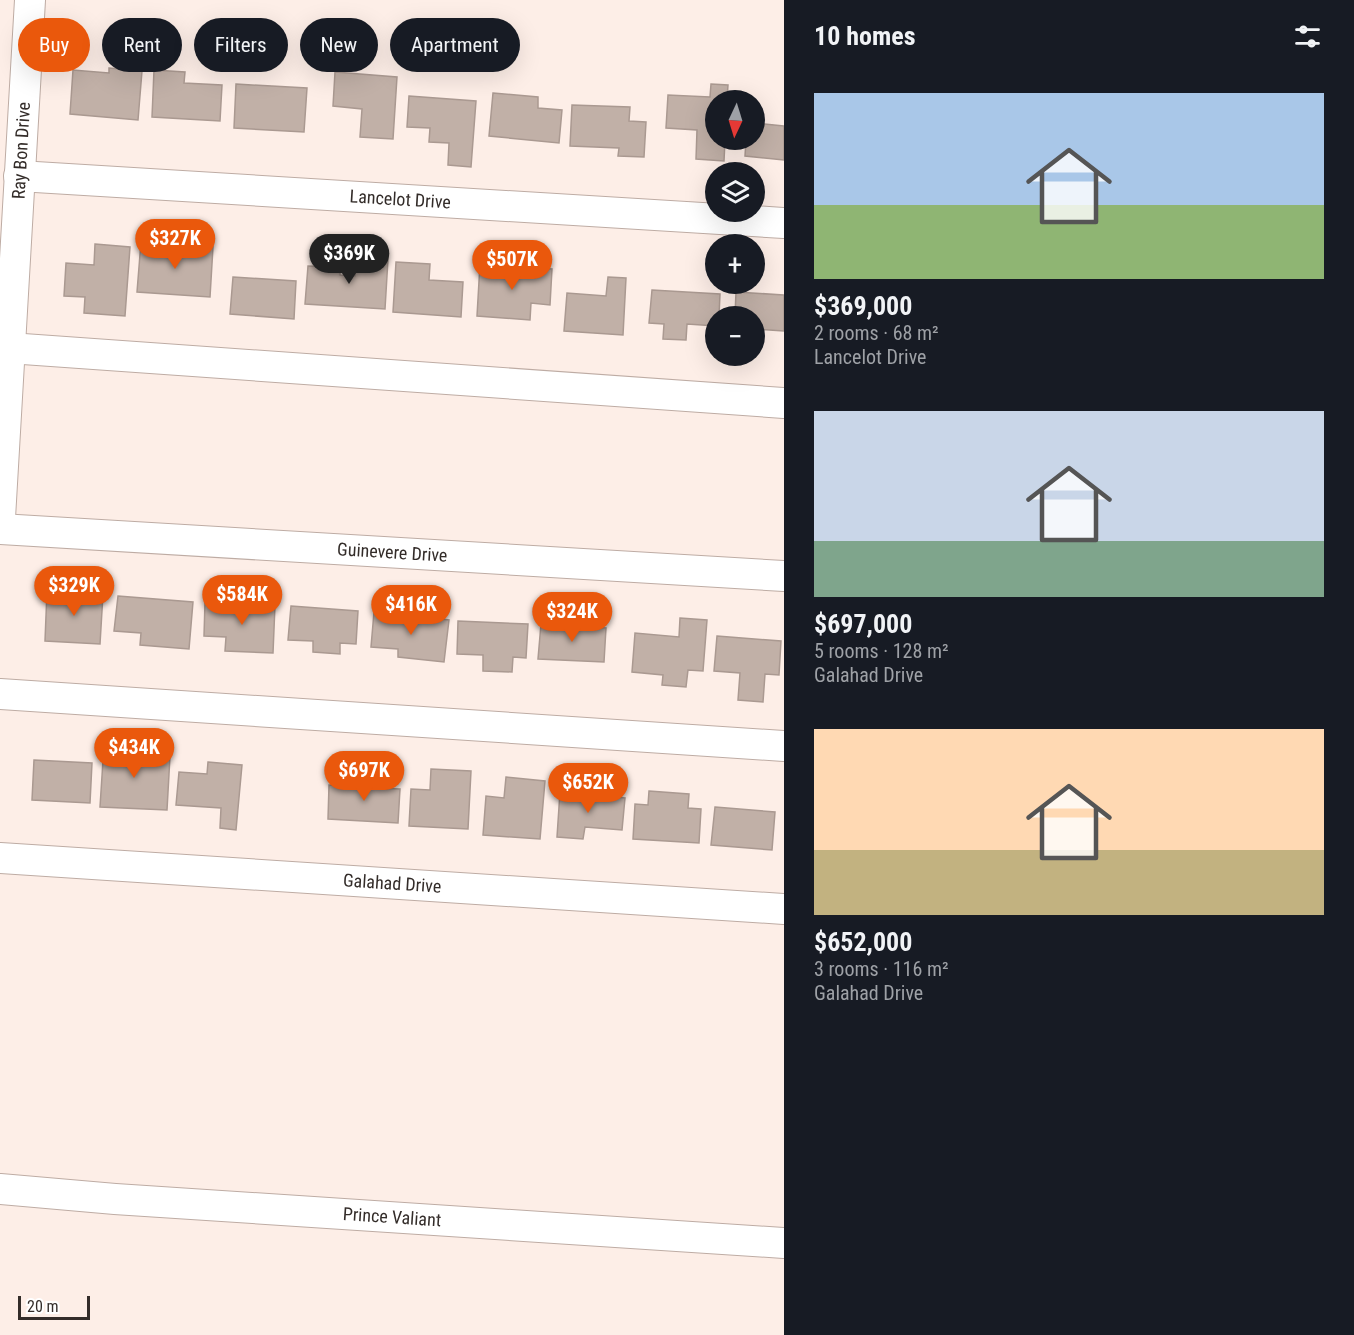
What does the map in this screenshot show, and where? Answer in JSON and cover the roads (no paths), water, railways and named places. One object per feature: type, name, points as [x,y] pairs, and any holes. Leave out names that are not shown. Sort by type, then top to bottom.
[{"type":"street","name":"Ray Bon Drive","points":[[0,499],[6,359],[8,230],[19,176],[30,0]]},
{"type":"street","name":"Lancelot Drive","points":[[19,176],[784,223]]},
{"type":"street","points":[[6,359],[784,403]]},
{"type":"street","name":"Guinevere Drive","points":[[0,529],[784,576]]},
{"type":"street","points":[[0,694],[784,746]]},
{"type":"street","name":"Galahad Drive","points":[[0,858],[784,909]]},
{"type":"street","name":"Prince Valiant","points":[[0,1189],[115,1199],[784,1244]]}]
